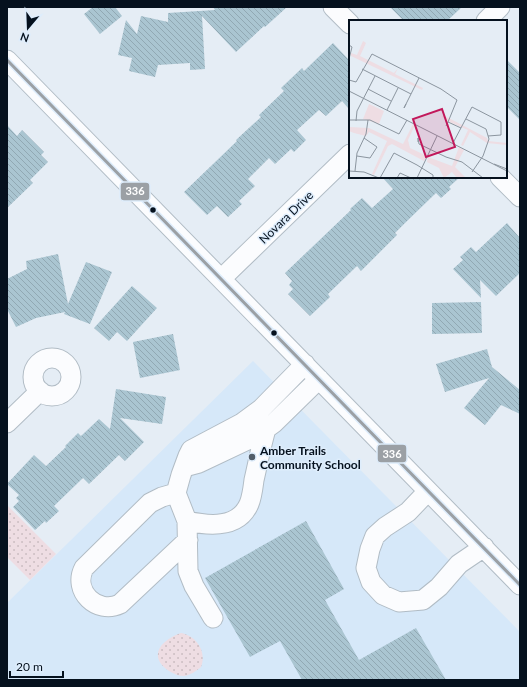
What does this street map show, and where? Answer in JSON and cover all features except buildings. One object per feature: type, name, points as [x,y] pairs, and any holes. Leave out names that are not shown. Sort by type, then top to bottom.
[{"type":"street","points":[[333,7],[349,23]]},
{"type":"street","points":[[487,20],[500,7]]},
{"type":"street","points":[[9,68],[221,279],[520,585]]},
{"type":"street","name":"Novara Drive","points":[[221,279],[349,155]]},
{"type":"street","points":[[501,178],[520,197]]},
{"type":"street","points":[[213,618],[194,586],[188,571],[187,521],[176,492],[178,483],[191,450],[242,423],[261,409],[305,364]]},
{"type":"street","points":[[184,467],[199,463],[238,445],[266,429],[319,379]]},
{"type":"street","points":[[7,423],[40,391]]},
{"type":"street","points":[[187,521],[216,525],[231,522],[242,515],[251,499],[260,448],[266,429]]},
{"type":"street","points":[[428,490],[408,512],[385,527],[375,536],[370,549],[366,568],[371,582],[383,595],[399,602],[424,600],[439,587],[459,564],[484,547]]},
{"type":"street","points":[[176,492],[150,503],[84,568],[80,580],[81,589],[95,604],[105,607],[116,606],[120,604],[188,540]]},
{"type":"shaded area","name":"Amber Trails Community School","points":[[253,361],[520,632],[520,680],[7,680],[7,603]]},
{"type":"shaded area","points":[[7,505],[56,554],[30,580],[7,557]]},
{"type":"shaded area","points":[[181,633],[192,637],[196,641],[202,650],[203,656],[201,667],[191,674],[184,676],[176,675],[169,671],[162,665],[158,654],[159,649],[163,644]]},
{"type":"transit line","name":"336","points":[[7,60],[520,585]]},
{"type":"place","name":"Amber Trails Community School","points":[[252,457]]}]
